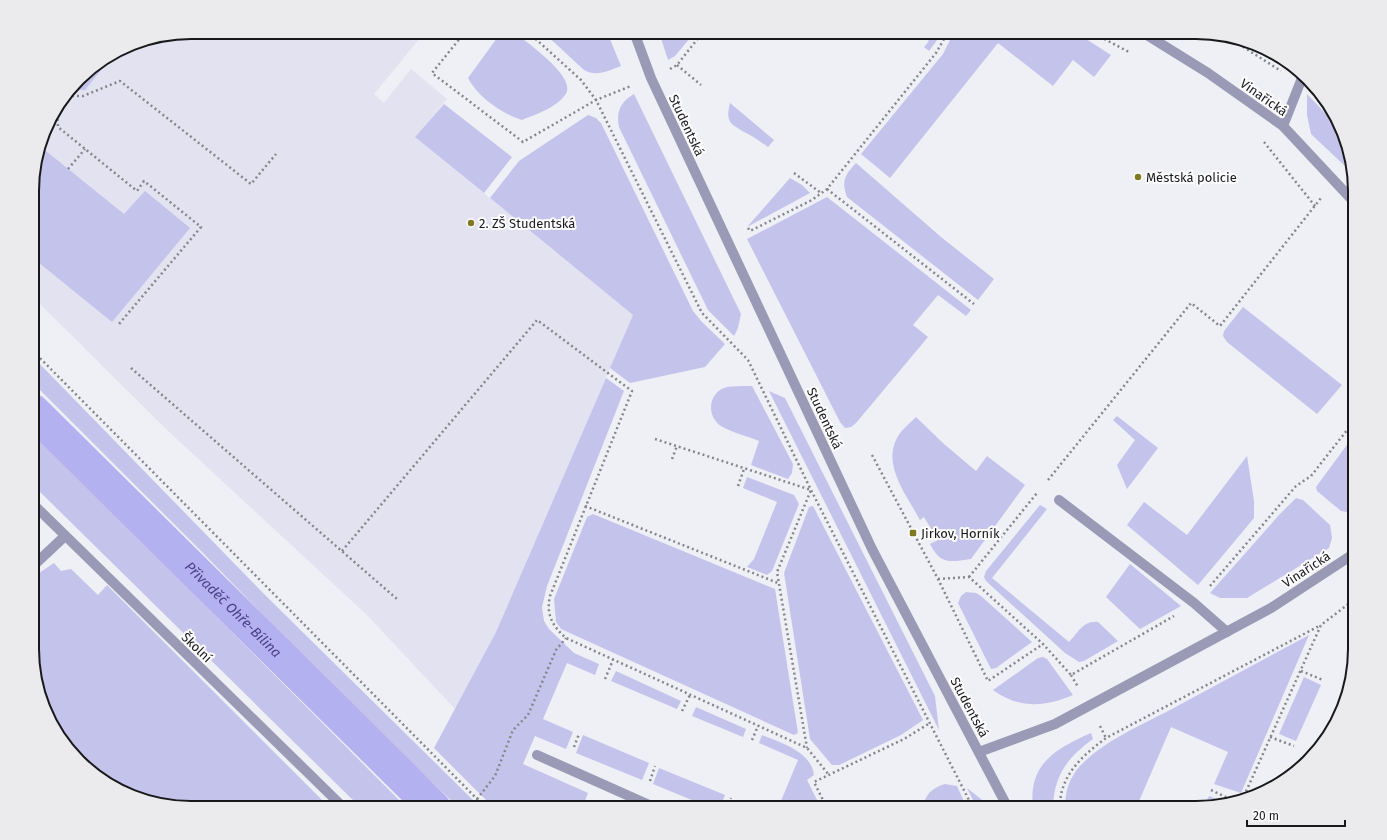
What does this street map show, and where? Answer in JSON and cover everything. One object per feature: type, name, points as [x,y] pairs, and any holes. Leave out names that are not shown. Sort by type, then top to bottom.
[{"type":"street","name":"Studentská","points":[[637,39],[651,78],[872,549],[1004,801]]},
{"type":"street","name":"Vinařická","points":[[1153,39],[1208,73],[1283,126],[1348,195]]},
{"type":"street","points":[[1283,126],[1301,82]]},
{"type":"street","points":[[1059,500],[1194,604],[1227,632]]},
{"type":"street","name":"Školní","points":[[39,510],[337,801]]},
{"type":"street","points":[[39,560],[65,536]]},
{"type":"street","name":"Vinařická","points":[[979,752],[1054,724],[1271,608],[1348,558]]},
{"type":"street","points":[[537,756],[640,801]]},
{"type":"path","points":[[459,39],[432,73],[523,142],[596,100],[651,78],[677,65],[697,39]]},
{"type":"path","points":[[536,39],[581,80],[596,100],[702,313],[748,360],[811,490],[969,801]]},
{"type":"path","points":[[744,222],[750,231],[812,200],[827,189],[936,53],[944,39]]},
{"type":"path","points":[[1104,39],[1133,55]]},
{"type":"path","points":[[677,65],[701,85]]},
{"type":"path","points":[[73,96],[83,96],[120,80],[251,184],[276,154]]},
{"type":"path","points":[[57,118],[58,127],[137,190],[144,181],[201,227],[119,324]]},
{"type":"path","points":[[1261,139],[1315,206]]},
{"type":"path","points":[[68,169],[85,149]]},
{"type":"path","points":[[794,173],[821,193]]},
{"type":"path","points":[[1043,486],[1191,303],[1220,326],[1335,181]]},
{"type":"path","points":[[827,189],[974,304]]},
{"type":"path","points":[[342,551],[537,320],[632,391],[585,506],[548,606],[552,622],[566,638],[807,748],[829,775]]},
{"type":"path","points":[[39,357],[477,799],[495,776],[513,730],[528,715],[556,650],[566,638]]},
{"type":"path","points":[[130,368],[397,599]]},
{"type":"path","points":[[655,439],[811,490]]},
{"type":"path","points":[[672,459],[677,446]]},
{"type":"path","points":[[872,455],[938,580],[988,681],[1043,644]]},
{"type":"path","points":[[738,486],[744,469]]},
{"type":"path","points":[[807,748],[777,572],[811,490]]},
{"type":"path","points":[[969,577],[1038,492]]},
{"type":"path","points":[[585,506],[779,584]]},
{"type":"path","points":[[645,530],[647,525]]},
{"type":"path","points":[[710,556],[712,552]]},
{"type":"path","points":[[1060,801],[1064,782],[1073,768],[1089,750],[1106,738],[1321,625],[1348,604]]},
{"type":"path","points":[[1245,793],[1321,625]]},
{"type":"path","points":[[605,679],[613,660]]},
{"type":"path","points":[[1300,671],[1323,680]]},
{"type":"path","points":[[682,711],[690,695]]},
{"type":"path","points":[[823,801],[814,782],[904,739],[930,723]]},
{"type":"path","points":[[752,740],[758,726]]},
{"type":"path","points":[[1270,737],[1294,746]]},
{"type":"path","points":[[1211,790],[1227,798]]},
{"type":"shaded area","points":[[181,39],[419,39],[374,94],[384,103],[411,69],[447,99],[415,137],[633,315],[496,632],[455,709],[368,616],[166,429],[39,303],[39,181],[47,142],[59,115],[70,99],[91,77],[115,59],[152,44]]},
{"type":"shaded area","points":[[496,39],[523,39],[558,70],[565,79],[567,88],[565,95],[556,104],[522,120],[507,114],[491,104],[478,92],[468,78]]},
{"type":"shaded area","points":[[551,39],[610,39],[621,66],[598,73],[584,70]]},
{"type":"shaded area","points":[[661,39],[689,39],[675,56],[668,60]]},
{"type":"shaded area","points":[[927,39],[938,39],[929,51],[924,47],[929,41]]},
{"type":"shaded area","points":[[950,39],[1086,39],[1111,55],[1094,77],[1073,60],[1053,86],[998,43],[890,178],[861,154],[943,54]]},
{"type":"shaded area","points":[[103,68],[85,90],[78,90]]},
{"type":"shaded area","points":[[634,94],[741,314],[738,328],[734,336],[708,310],[619,127],[618,117],[620,108],[625,100]]},
{"type":"shaded area","points":[[1307,94],[1329,117],[1340,142],[1346,167],[1311,134],[1307,115]]},
{"type":"shaded area","points":[[730,103],[774,140],[768,147],[730,122],[728,115]]},
{"type":"shaded area","points":[[444,104],[512,157],[484,193],[415,137]]},
{"type":"shaded area","points":[[588,115],[596,118],[601,123],[693,311],[725,344],[705,367],[630,383],[610,368],[633,315],[490,198],[519,161]]},
{"type":"shaded area","points":[[45,150],[124,214],[145,191],[190,228],[112,322],[39,263],[39,181]]},
{"type":"shaded area","points":[[856,163],[941,237],[994,279],[978,300],[847,197],[844,187],[845,178]]},
{"type":"shaded area","points":[[790,178],[802,185],[810,193],[747,227]]},
{"type":"shaded area","points":[[827,197],[971,310],[966,316],[938,295],[913,325],[928,337],[856,423],[851,427],[845,428],[840,422],[747,239]]},
{"type":"shaded area","points":[[1243,307],[1342,385],[1317,414],[1227,342],[1223,336],[1224,331]]},
{"type":"shaded area","points":[[39,363],[264,594],[474,801],[452,801],[342,696],[205,555],[39,389]]},
{"type":"shaded area","points":[[606,378],[624,391],[547,586],[542,607],[544,621],[549,629],[574,653],[599,664],[595,675],[567,663],[543,719],[573,732],[566,749],[535,736],[523,764],[588,793],[585,801],[487,801],[434,748],[496,632]]},
{"type":"shaded area","points":[[752,386],[793,464],[792,473],[788,479],[751,465],[759,441],[735,433],[721,426],[716,422],[711,411],[713,399],[721,390],[727,387]]},
{"type":"shaded area","points":[[769,391],[785,398],[935,696],[939,730]]},
{"type":"shaded area","points":[[1117,416],[1158,448],[1127,489],[1117,465],[1135,440],[1113,420]]},
{"type":"shaded area","points":[[916,417],[944,444],[976,471],[987,456],[1025,485],[971,559],[951,561],[942,559],[938,556],[930,544],[938,540],[924,517],[920,520],[899,482],[893,461],[893,450],[896,440],[900,434]]},
{"type":"shaded area","points":[[39,438],[400,801],[354,801],[39,491]]},
{"type":"shaded area","points":[[1348,444],[1348,511],[1341,511],[1317,491],[1316,487]]},
{"type":"shaded area","points":[[1247,456],[1254,501],[1254,518],[1198,585],[1127,525],[1144,502],[1187,535]]},
{"type":"shaded area","points":[[747,477],[794,495],[799,504],[772,571],[767,575],[747,567],[754,559],[777,502],[743,488]]},
{"type":"shaded area","points":[[1296,498],[1303,500],[1330,525],[1332,538],[1329,548],[1247,598],[1220,598],[1210,593],[1279,515]]},
{"type":"shaded area","points":[[1040,505],[1047,509],[992,578],[1069,642],[1081,628],[1088,623],[1093,622],[1098,622],[1118,641],[1084,661],[1079,662],[1065,653],[986,581],[984,577],[986,571]]},
{"type":"shaded area","points":[[813,506],[923,720],[901,735],[839,765],[832,765],[810,739],[784,573],[809,507]]},
{"type":"shaded area","points":[[593,514],[775,589],[798,733],[794,735],[561,629],[556,622],[554,599],[587,517]]},
{"type":"shaded area","points":[[54,563],[61,571],[71,569],[98,595],[107,585],[323,801],[172,800],[142,793],[115,781],[99,770],[70,741],[59,725],[47,698],[39,659],[39,573]]},
{"type":"shaded area","points":[[1130,564],[1181,606],[1140,629],[1106,597]]},
{"type":"shaded area","points":[[966,592],[976,593],[981,596],[1032,642],[996,668],[991,669],[958,603],[961,596]]},
{"type":"shaded area","points":[[1309,635],[1241,793],[1214,784],[1228,752],[1171,727],[1139,801],[1066,801],[1070,780],[1080,766],[1089,757],[1134,728]]},
{"type":"shaded area","points":[[1043,657],[1047,659],[1073,695],[1052,702],[1032,704],[1013,700],[993,690],[1038,658]]},
{"type":"shaded area","points":[[616,671],[681,701],[677,709],[611,681]]},
{"type":"shaded area","points":[[1304,677],[1321,685],[1296,741],[1279,734]]},
{"type":"shaded area","points":[[696,707],[746,729],[743,737],[692,716]]},
{"type":"shaded area","points":[[1091,733],[1093,739],[1069,760],[1059,777],[1054,801],[1033,801],[1035,780],[1040,769],[1056,752]]},
{"type":"shaded area","points":[[583,735],[649,763],[642,780],[576,753]]},
{"type":"shaded area","points":[[762,735],[786,745],[801,754],[812,767],[814,775],[807,780],[818,801],[781,801],[798,760],[759,743]]},
{"type":"shaded area","points":[[659,768],[725,795],[723,801],[694,801],[653,784]]},
{"type":"shaded area","points":[[945,784],[957,786],[964,801],[924,801],[927,795],[936,787]]},
{"type":"shaded area","points":[[967,788],[983,801],[974,801]]},
{"type":"shaded area","points":[[1209,796],[1218,799],[1215,800],[1207,801]]},
{"type":"waterway","name":"Přivaděč Ohře-Bílina","points":[[39,417],[427,801]]},
{"type":"place","name":"Městská policie","points":[[1138,177]]},
{"type":"place","name":"2. ZŠ Studentská","points":[[471,223]]},
{"type":"place","name":"Jirkov, Horník","points":[[913,533]]}]
